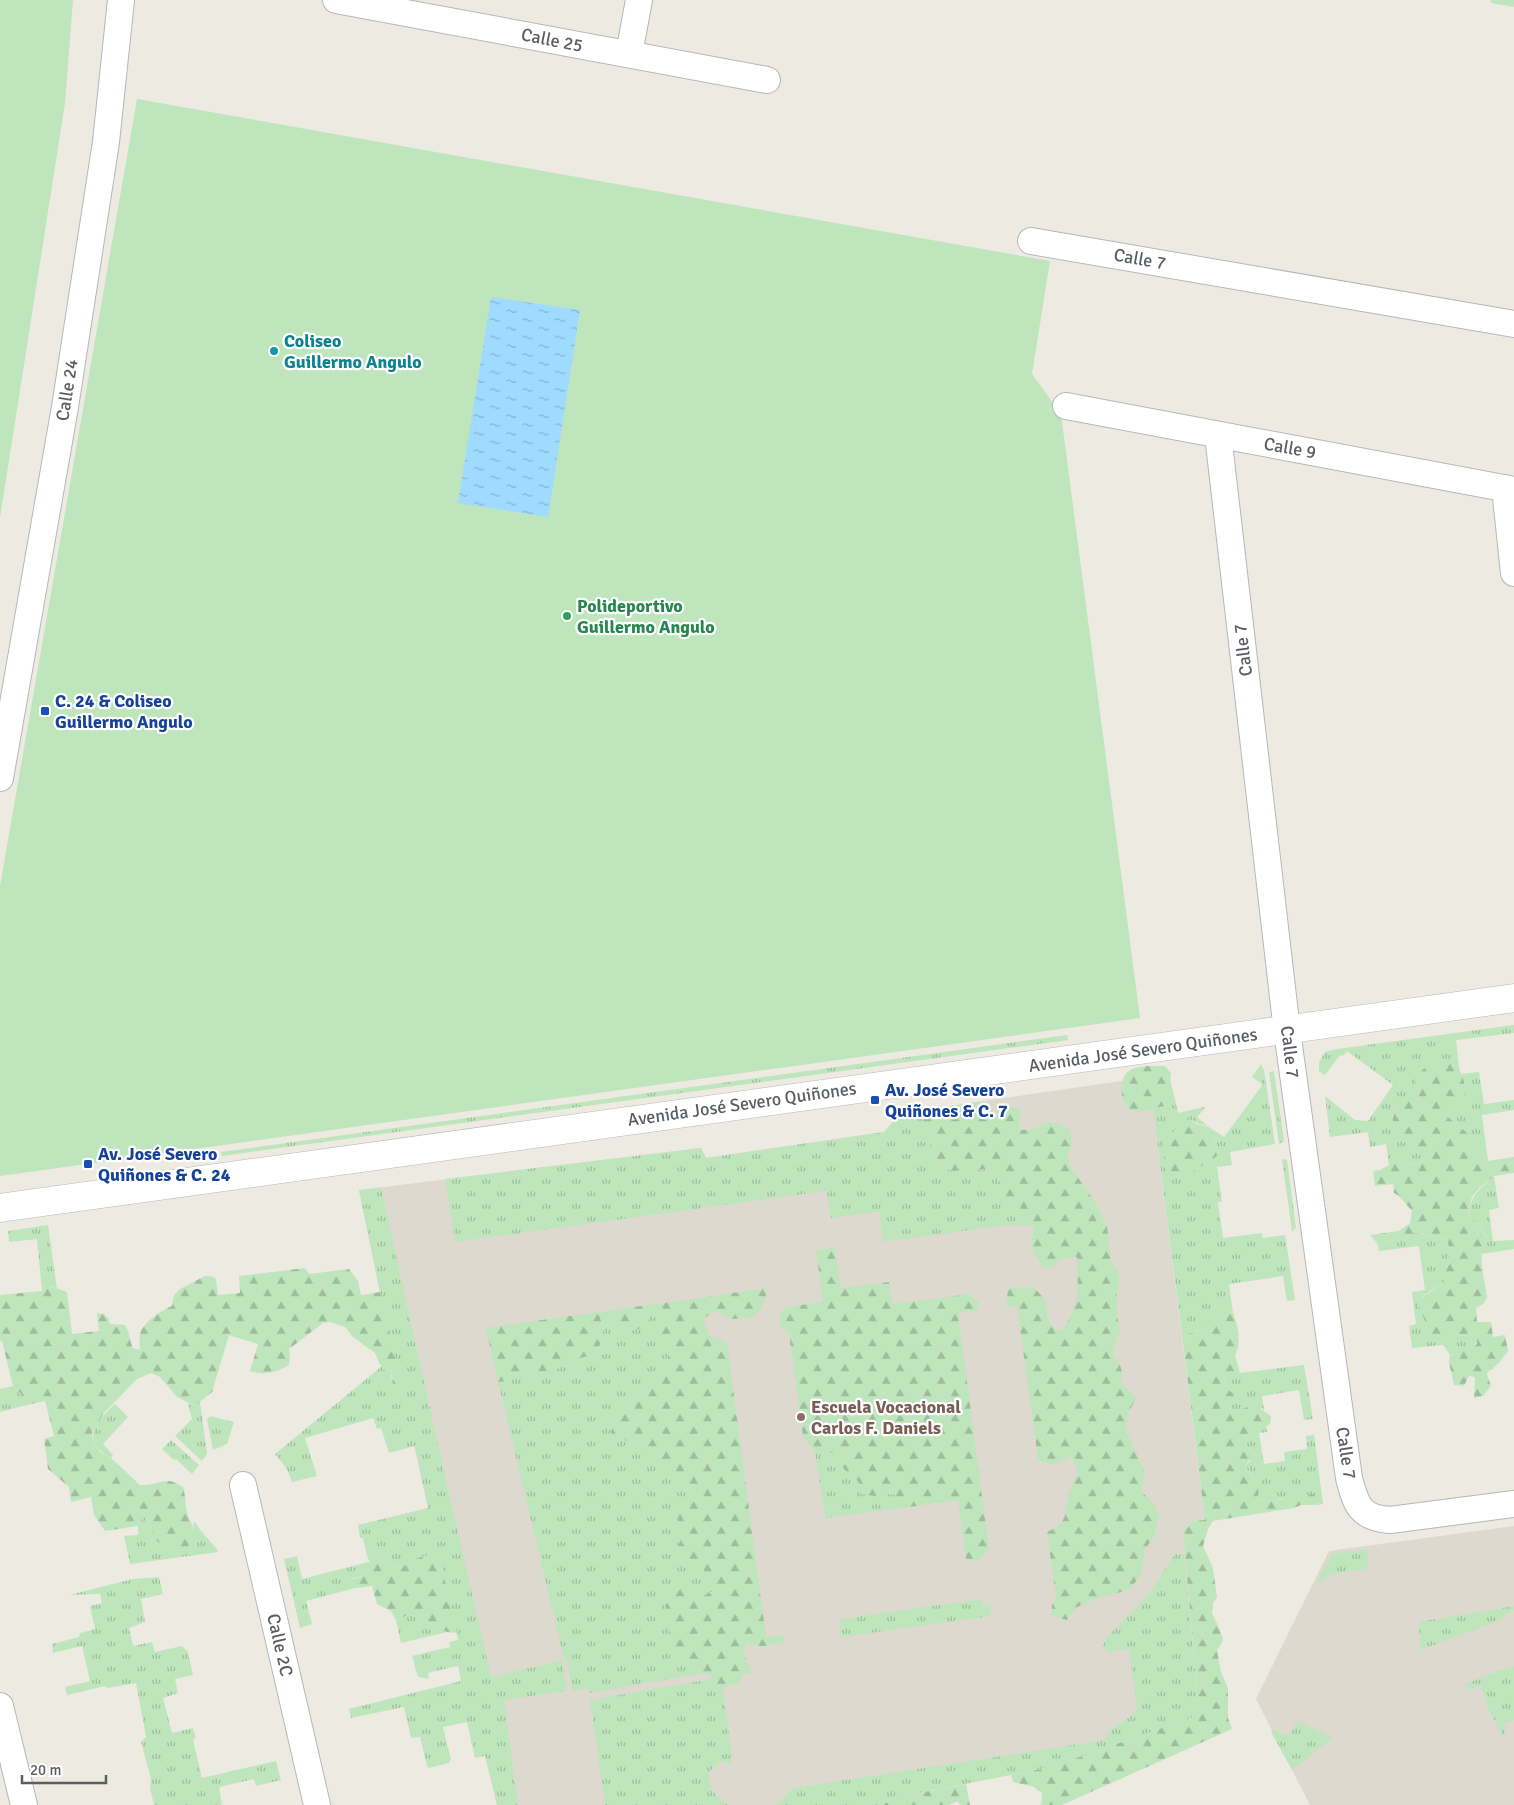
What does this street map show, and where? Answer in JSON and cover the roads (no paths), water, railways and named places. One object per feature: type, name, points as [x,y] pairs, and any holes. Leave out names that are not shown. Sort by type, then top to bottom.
[{"type":"street","name":"Calle 24","points":[[0,778],[70,378],[106,142],[121,0]]},
{"type":"street","points":[[629,54],[639,0]]},
{"type":"street","name":"Calle 25","points":[[350,1],[767,80]]},
{"type":"street","name":"Calle 7","points":[[1031,241],[1514,324]]},
{"type":"street","name":"Calle 9","points":[[1066,406],[1509,489]]},
{"type":"street","name":"Calle 7","points":[[1218,435],[1287,1030],[1346,1465],[1351,1486],[1358,1505],[1365,1513],[1375,1519],[1390,1520],[1514,1504]]},
{"type":"street","points":[[1509,489],[1514,573]]},
{"type":"street","name":"Avenida José Severo Quiñones","points":[[0,1208],[1514,998]]},
{"type":"street","name":"Calle 2C","points":[[243,1484],[317,1805]]},
{"type":"street","points":[[0,1706],[24,1805]]},
{"type":"water","points":[[491,297],[580,310],[548,517],[458,503]]},
{"type":"place","name":"Coliseo Guillermo Angulo","points":[[274,351]]},
{"type":"place","name":"Polideportivo Guillermo Angulo","points":[[567,616]]},
{"type":"place","name":"C. 24 & Coliseo Guillermo Angulo","points":[[45,711]]},
{"type":"place","name":"Av. José Severo Quiñones & C. 7","points":[[875,1100]]},
{"type":"place","name":"Av. José Severo Quiñones & C. 24","points":[[88,1164]]},
{"type":"place","name":"Escuela Vocacional Carlos F. Daniels","points":[[801,1417]]}]
